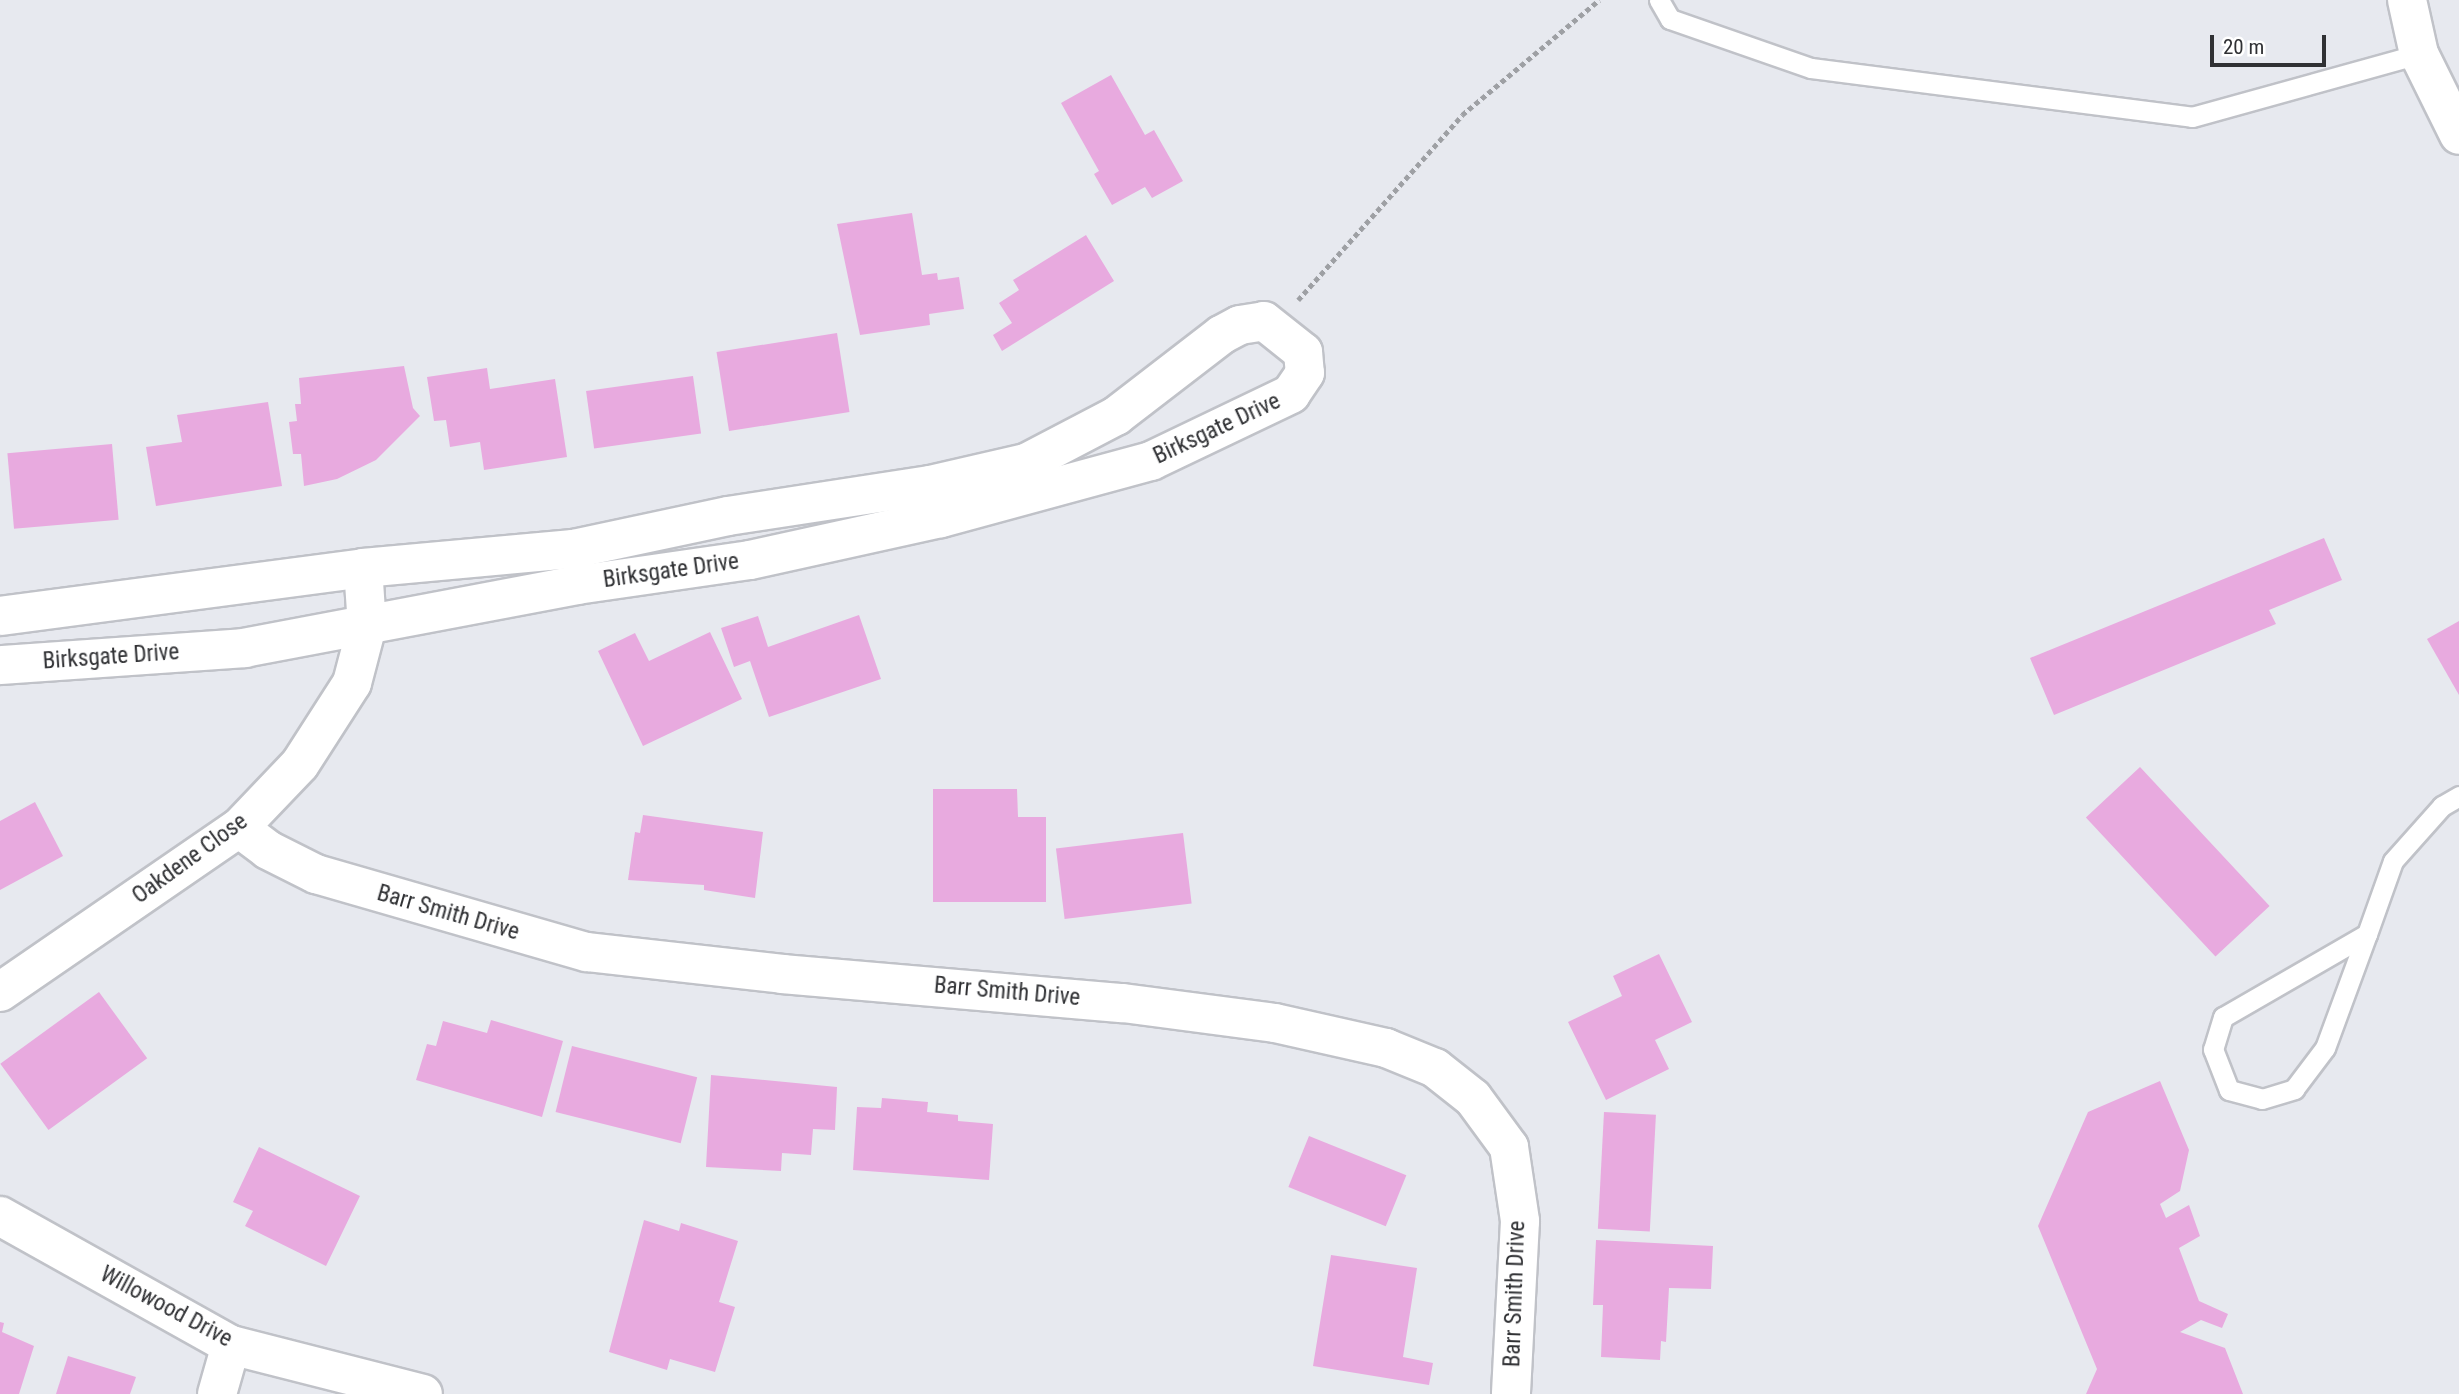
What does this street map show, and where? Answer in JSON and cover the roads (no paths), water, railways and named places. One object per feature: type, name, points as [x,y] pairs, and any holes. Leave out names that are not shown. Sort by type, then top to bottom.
[{"type":"street","points":[[2407,0],[2418,54],[2459,135]]},
{"type":"street","name":"Birksgate Drive","points":[[0,616],[363,568],[573,550],[728,516],[930,485],[1026,464],[1116,416],[1221,335],[1264,321],[1275,327],[1303,352],[1305,373],[1291,394],[1151,461],[941,518],[750,560],[577,585],[246,648],[0,665]]},
{"type":"street","name":"Oakdene Close","points":[[0,992],[239,828],[300,764],[346,695],[367,626],[363,568]]},
{"type":"street","name":"Barr Smith Drive","points":[[239,828],[268,850],[316,874],[587,953],[1110,1002],[1275,1023],[1386,1048],[1434,1068],[1473,1098],[1508,1147],[1520,1221],[1511,1394]]},
{"type":"street","name":"Willowood Drive","points":[[0,1216],[231,1345],[424,1394]]},
{"type":"street","points":[[217,1394],[231,1345]]},
{"type":"lane","points":[[1659,0],[1670,19],[1811,68],[2192,117],[2418,54]]},
{"type":"lane","points":[[2367,934],[2223,1017],[2213,1049],[2229,1090],[2262,1099],[2294,1089],[2325,1048],[2367,934],[2393,861],[2442,806],[2459,796]]}]
